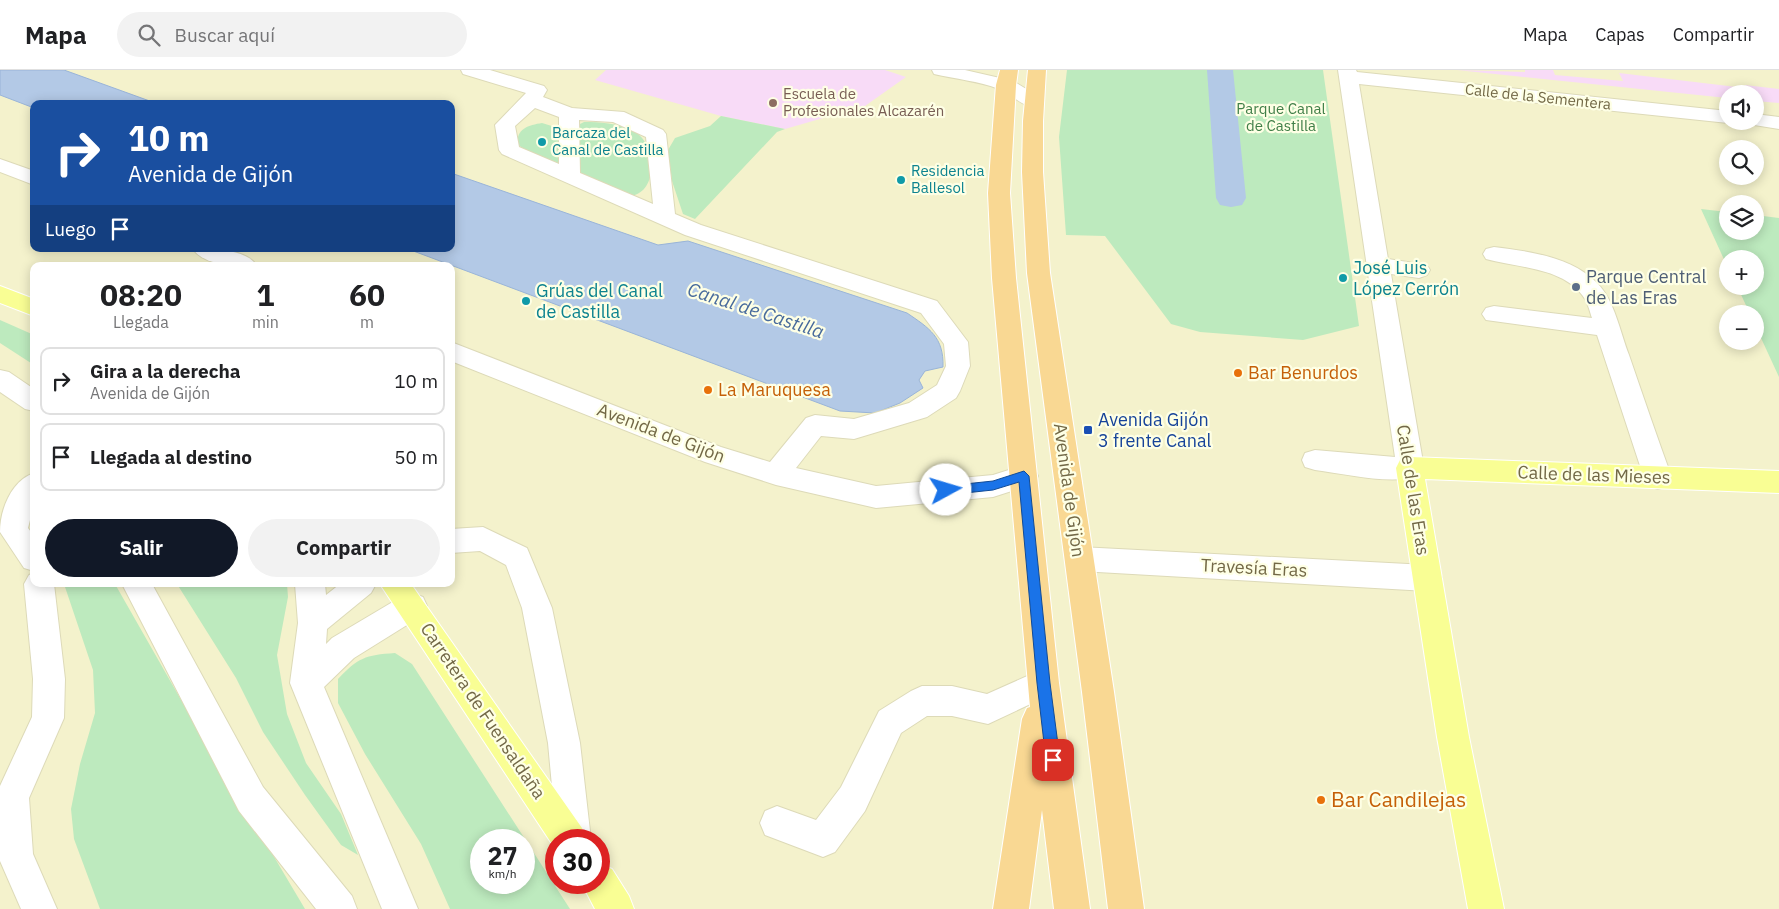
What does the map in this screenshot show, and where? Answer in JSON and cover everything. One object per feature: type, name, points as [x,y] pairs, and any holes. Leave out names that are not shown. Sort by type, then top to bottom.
[{"type":"highway","name":"Avenida de Gijón","points":[[1038,70],[1034,102],[1034,220],[1042,298],[1103,715],[1126,909]]},
{"type":"highway","points":[[1008,78],[999,193],[1004,278],[1043,683],[1072,909]]},
{"type":"highway","points":[[1011,909],[1043,683]]},
{"type":"main road","points":[[0,294],[30,306]]},
{"type":"main road","name":"Calle de las Mieses","points":[[1410,468],[1779,482]]},
{"type":"main road","name":"Calle de las Eras","points":[[1410,468],[1453,737],[1486,909]]},
{"type":"main road","name":"Carretera de Fuensaldaña","points":[[403,595],[563,829]]},
{"type":"main road","points":[[606,894],[616,909]]},
{"type":"street","points":[[470,70],[536,90],[532,100],[505,125],[509,150],[694,230],[929,307],[956,342],[958,366],[947,391],[918,410],[854,429],[814,425],[776,474]]},
{"type":"street","points":[[941,70],[1008,78],[1034,102]]},
{"type":"street","name":"Calle de la Sementera","points":[[1348,74],[1719,116]]},
{"type":"street","name":"Calle de las Eras","points":[[1348,74],[1410,468]]},
{"type":"street","points":[[532,100],[569,114],[617,116],[656,134],[665,218]]},
{"type":"street","points":[[569,114],[570,177]]},
{"type":"street","points":[[1764,121],[1779,123]]},
{"type":"street","points":[[0,166],[30,177]]},
{"type":"street","points":[[211,252],[236,262]]},
{"type":"street","points":[[1494,254],[1527,259],[1580,280],[1589,286],[1597,298],[1608,328],[1658,478]]},
{"type":"street","points":[[1378,265],[1420,270]]},
{"type":"street","points":[[1494,314],[1608,328]]},
{"type":"street","name":"Avenida de Gijón","points":[[455,353],[714,455],[776,474],[876,498],[993,486],[1024,476]]},
{"type":"street","points":[[0,379],[30,399]]},
{"type":"street","points":[[1315,460],[1384,468],[1410,468]]},
{"type":"street","points":[[30,487],[18,505],[13,530],[30,553]]},
{"type":"street","points":[[455,541],[483,539],[518,557],[537,608],[562,733],[573,829]]},
{"type":"street","name":"Travesía Eras","points":[[1080,559],[1428,578]]},
{"type":"street","points":[[39,587],[49,679],[48,718],[12,798],[15,855],[39,909]]},
{"type":"street","points":[[140,587],[251,799],[339,909]]},
{"type":"street","points":[[310,587],[313,623],[306,683],[400,909]]},
{"type":"street","points":[[313,623],[357,587]]},
{"type":"street","points":[[306,683],[403,595]]},
{"type":"street","points":[[777,823],[823,840],[853,799],[890,722],[922,701],[952,701],[988,709],[1043,683]]},
{"type":"shaded area","points":[[0,70],[1779,70],[1779,909],[0,909]]},
{"type":"shaded area","name":"Escuela de Profesionales Alcazarén","points":[[606,70],[885,70],[906,77],[865,106],[785,129],[721,116],[595,80]]},
{"type":"shaded area","points":[[1457,70],[1525,72],[1525,70],[1553,70],[1555,75],[1623,81],[1619,73],[1720,85],[1719,97]]},
{"type":"shaded area","points":[[1764,87],[1779,89],[1779,103],[1764,102]]},
{"type":"green space","name":"Parque Canal de Castilla","points":[[1067,70],[1323,70],[1359,326],[1303,340],[1200,332],[1171,324],[1105,236],[1066,235],[1059,137]]},
{"type":"green space","points":[[721,116],[785,129],[777,132],[695,219],[683,214],[672,181],[668,150],[675,138],[710,126]]},
{"type":"green space","points":[[584,122],[620,126],[632,130],[641,137],[651,157],[652,169],[650,179],[645,188],[637,194],[626,196],[585,177],[578,166],[575,153],[576,126]]},
{"type":"green space","points":[[542,123],[555,127],[562,140],[562,160],[556,164],[534,155],[518,145],[519,135],[524,129]]},
{"type":"green space","points":[[1701,209],[1719,211],[1719,240],[1764,240],[1764,216],[1779,218],[1779,377],[1764,344],[1764,305],[1746,305],[1741,295],[1764,295],[1764,250],[1720,250]]},
{"type":"green space","points":[[0,320],[30,333],[30,362],[0,343]]},
{"type":"green space","points":[[65,587],[117,587],[305,909],[100,909],[74,839],[71,809],[80,764],[95,713],[93,670]]},
{"type":"green space","points":[[179,587],[287,587],[288,597],[277,655],[287,714],[306,763],[341,814],[358,855],[341,845],[305,795],[263,732],[236,678]]},
{"type":"green space","points":[[395,653],[412,664],[518,829],[470,829],[470,894],[535,894],[535,855],[545,870],[545,894],[560,894],[570,909],[450,909],[421,844],[365,754],[338,703],[338,679],[351,666],[369,657]]},
{"type":"water","points":[[0,70],[64,70],[147,100],[30,100],[30,106],[0,95]]},
{"type":"water","points":[[455,174],[658,245],[688,241],[907,313],[934,334],[941,348],[943,367],[925,371],[919,380],[923,388],[900,403],[875,413],[840,411],[455,267],[455,262],[443,262],[416,252],[455,252]]},
{"type":"waterway","name":"Canal de Castilla","points":[[1220,70],[1231,198]]},
{"type":"place","name":"Escuela de Profesionales Alcazarén","points":[[773,103]]},
{"type":"place","name":"Barcaza del Canal de Castilla","points":[[542,142]]},
{"type":"place","name":"Residencia Ballesol","points":[[901,180]]},
{"type":"place","name":"José Luis López Cerrón","points":[[1343,278]]},
{"type":"place","name":"Parque Central de Las Eras","points":[[1576,287]]},
{"type":"place","name":"Grúas del Canal de Castilla","points":[[526,301]]},
{"type":"place","name":"Bar Benurdos","points":[[1238,373]]},
{"type":"place","name":"La Maruquesa","points":[[708,390]]},
{"type":"place","name":"Avenida Gijón 3 frente Canal","points":[[1088,430]]},
{"type":"place","name":"Bar Candilejas","points":[[1321,800]]},
{"type":"route","points":[[946,490],[993,486],[1024,476],[1043,683],[1053,760]]}]
